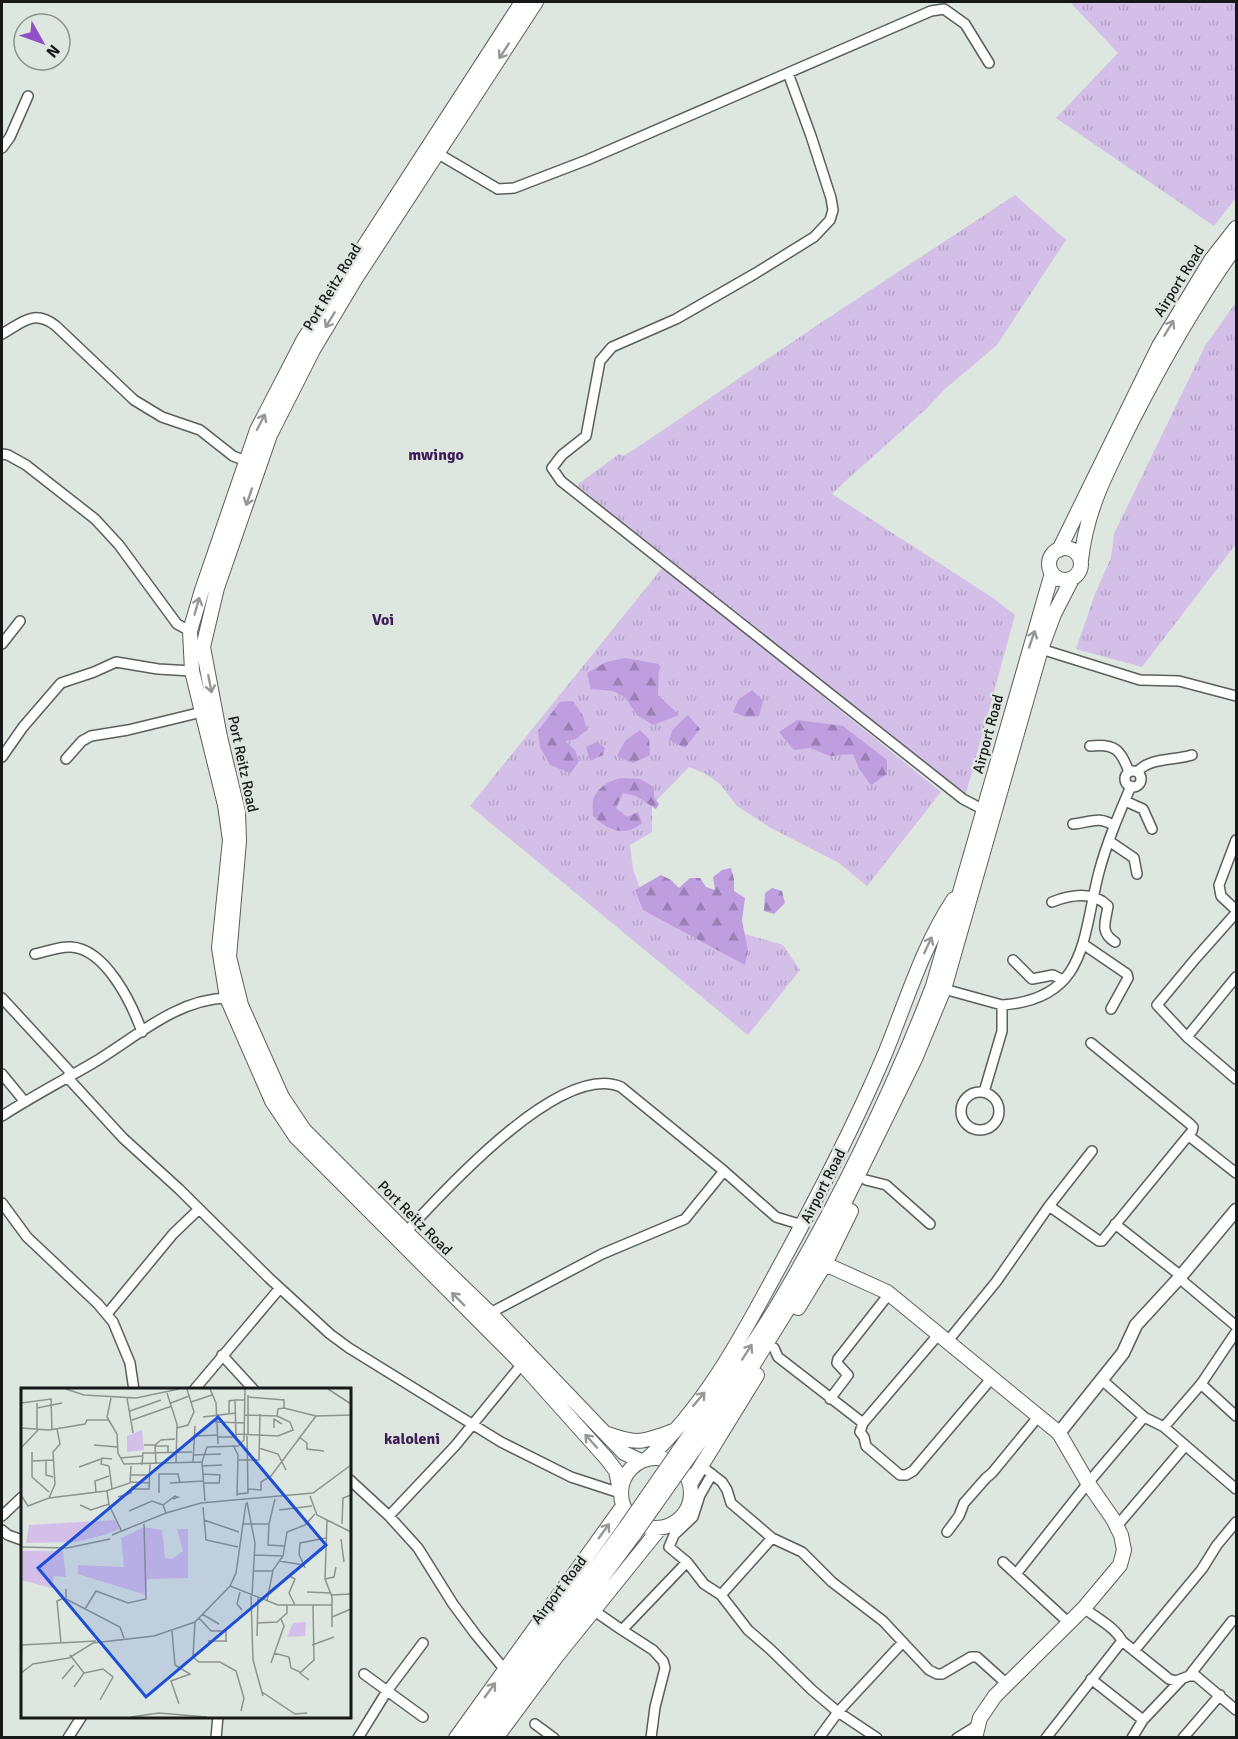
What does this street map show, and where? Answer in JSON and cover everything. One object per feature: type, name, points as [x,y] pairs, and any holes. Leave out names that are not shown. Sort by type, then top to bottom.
[{"type":"main road","points":[[522,2],[304,339],[257,430],[202,590],[190,631],[192,671],[225,805],[230,840],[219,948],[227,998],[272,1101],[296,1137],[522,1364],[616,1471],[628,1516],[638,1524],[649,1528],[660,1528],[675,1522],[684,1514],[689,1503],[690,1484],[700,1465],[774,1348],[813,1264],[866,1180],[872,1147]]},
{"type":"main road","name":"Port Reitz Road","points":[[536,2],[436,153],[319,340],[270,435],[217,588],[203,647],[220,737],[238,812],[239,841],[229,957],[241,1005],[282,1097],[304,1130],[490,1313],[624,1453],[644,1460]]},
{"type":"main road","name":"Airport Road","points":[[1059,549],[1158,346],[1211,260],[1236,228]]},
{"type":"main road","name":"Airport Road","points":[[1081,560],[1089,515],[1125,433],[1168,352],[1236,246]]},
{"type":"main road","points":[[1059,549],[1072,549],[1081,560],[1081,569],[1072,579],[1063,581],[1052,573],[1050,560],[1059,549]]},
{"type":"main road","name":"Airport Road","points":[[470,1737],[627,1527],[740,1362],[813,1264],[845,1182],[915,1032],[933,986],[1052,573]]},
{"type":"main road","name":"Airport Road","points":[[483,1737],[635,1533],[734,1394],[789,1307],[842,1210],[920,1049],[944,989],[1041,649],[1054,614],[1072,579]]},
{"type":"main road","points":[[456,1737],[505,1670],[621,1496],[625,1476],[675,1430],[723,1366],[852,1128],[919,965],[939,922],[963,884]]},
{"type":"main road","points":[[813,1264],[890,1294],[1059,1433],[1088,1483],[1117,1526],[1123,1543],[1124,1557],[1120,1565],[1084,1608],[988,1705],[976,1731]]},
{"type":"main road","points":[[606,1434],[629,1442],[645,1440],[675,1430]]},
{"type":"main road","points":[[644,1460],[659,1458],[671,1461],[685,1473],[690,1484]]},
{"type":"main road","points":[[496,1737],[556,1657],[660,1528]]},
{"type":"street","points":[[436,153],[498,189],[514,188],[587,160],[917,15],[946,5],[965,24],[989,63]]},
{"type":"street","points":[[789,73],[831,198],[833,210],[830,220],[814,237],[746,279],[676,319],[612,347],[600,361],[585,436],[562,455],[552,468],[561,481],[963,799],[984,810]]},
{"type":"street","points":[[2,148],[10,137],[28,96]]},
{"type":"street","points":[[2,333],[34,317],[43,317],[134,400],[162,417],[200,430],[233,456],[246,461]]},
{"type":"street","points":[[2,453],[17,459],[95,519],[119,545],[177,624],[190,631]]},
{"type":"street","points":[[2,644],[20,621]]},
{"type":"street","points":[[1041,649],[1140,680],[1179,681],[1236,696]]},
{"type":"street","points":[[2,757],[46,698],[61,683],[116,662],[158,669],[192,671]]},
{"type":"street","points":[[66,759],[82,741],[92,736],[128,730],[202,712]]},
{"type":"street","points":[[944,989],[1002,1005],[1036,999],[1053,989],[1076,963],[1114,826],[1131,786],[1136,786],[1140,782],[1140,776],[1133,772],[1114,747],[1090,746]]},
{"type":"street","points":[[1133,772],[1152,762],[1192,755]]},
{"type":"street","points":[[1125,801],[1143,809],[1152,829]]},
{"type":"street","points":[[1073,824],[1103,819],[1114,826]]},
{"type":"street","points":[[1236,840],[1219,885],[1221,896],[1236,911],[1157,1006],[1187,1037],[1236,1078]]},
{"type":"street","points":[[1109,841],[1134,858],[1137,874]]},
{"type":"street","points":[[1052,902],[1074,896],[1093,896],[1108,906],[1103,924],[1108,938],[1115,942]]},
{"type":"street","points":[[1083,944],[1127,974],[1128,978],[1111,1010]]},
{"type":"street","points":[[35,954],[68,946],[93,955],[102,963],[127,997],[135,1011],[142,1032]]},
{"type":"street","points":[[1013,960],[1032,979],[1053,975],[1063,980]]},
{"type":"street","points":[[1187,1037],[1236,977]]},
{"type":"street","points":[[2,998],[123,1138],[179,1189],[280,1288],[348,1348],[501,1442],[571,1477],[621,1496]]},
{"type":"street","points":[[2,1116],[178,1009],[194,1003],[227,998]]},
{"type":"street","points":[[984,1092],[1002,1031],[1002,1005]]},
{"type":"street","points":[[1049,1206],[1101,1241],[1189,1136],[1193,1127],[1091,1043]]},
{"type":"street","points":[[2,1074],[25,1102]]},
{"type":"street","points":[[406,1232],[490,1149],[542,1106],[573,1090],[600,1082],[612,1083],[621,1087],[724,1171],[776,1217],[802,1224]]},
{"type":"street","points":[[984,1092],[995,1100],[998,1106],[998,1118],[990,1127],[973,1129],[964,1122],[962,1105],[969,1096],[984,1092]]},
{"type":"street","points":[[1189,1136],[1236,1173]]},
{"type":"street","points":[[991,1378],[913,1471],[906,1475],[900,1475],[866,1446],[860,1432],[863,1423],[996,1282],[1049,1206],[1092,1151]]},
{"type":"street","points":[[490,1313],[602,1254],[685,1220],[724,1171]]},
{"type":"street","points":[[866,1180],[886,1185],[930,1224]]},
{"type":"street","points":[[2,1203],[27,1238],[107,1314],[122,1340],[130,1363],[134,1388]]},
{"type":"street","points":[[107,1314],[173,1234],[198,1210]]},
{"type":"street","points":[[1059,1433],[1123,1353],[1136,1325],[1236,1210]]},
{"type":"street","points":[[1115,1224],[1236,1326]]},
{"type":"street","points":[[195,1388],[280,1288]]},
{"type":"street","points":[[830,1399],[848,1377],[848,1374],[837,1363],[838,1359],[890,1294]]},
{"type":"street","points":[[1164,1428],[1201,1384],[1236,1332]]},
{"type":"street","points":[[774,1348],[778,1357],[863,1423]]},
{"type":"street","points":[[222,1355],[253,1388]]},
{"type":"street","points":[[389,1516],[472,1425],[522,1364]]},
{"type":"street","points":[[1102,1380],[1144,1417],[1164,1428],[1236,1489]]},
{"type":"street","points":[[1201,1384],[1236,1416]]},
{"type":"street","points":[[947,1532],[964,1503],[1038,1417]]},
{"type":"street","points":[[1016,1574],[1144,1417]]},
{"type":"street","points":[[1117,1526],[1185,1446]]},
{"type":"street","points":[[700,1465],[722,1482],[731,1503],[772,1538],[802,1552],[831,1582],[883,1621],[929,1670],[937,1674],[947,1672],[972,1657],[977,1657],[1007,1684]]},
{"type":"street","points":[[712,1474],[700,1495],[693,1517],[674,1535],[669,1547],[687,1562],[704,1584],[721,1595],[748,1630],[838,1712],[877,1737]]},
{"type":"street","points":[[351,1481],[389,1516],[418,1548],[453,1604],[505,1670]]},
{"type":"street","points":[[2,1516],[21,1498]]},
{"type":"street","points":[[1134,1651],[1202,1569],[1217,1545],[1236,1522]]},
{"type":"street","points":[[2,1530],[21,1540]]},
{"type":"street","points":[[721,1595],[772,1538]]},
{"type":"street","points":[[622,1630],[687,1562]]},
{"type":"street","points":[[1003,1562],[1069,1623]]},
{"type":"street","points":[[1084,1608],[1172,1680],[1196,1676],[1236,1710]]},
{"type":"street","points":[[593,1610],[653,1650],[663,1661],[665,1668],[655,1707],[651,1737]]},
{"type":"street","points":[[1132,1737],[1143,1720],[1185,1677],[1232,1621]]},
{"type":"street","points":[[1046,1737],[1122,1641]]},
{"type":"street","points":[[819,1737],[838,1712],[903,1642]]},
{"type":"street","points":[[358,1737],[387,1691],[423,1643]]},
{"type":"street","points":[[364,1674],[423,1717]]},
{"type":"street","points":[[1091,1679],[1143,1720]]},
{"type":"street","points":[[1183,1737],[1220,1695]]},
{"type":"street","points":[[68,1737],[81,1718]]},
{"type":"street","points":[[216,1737],[218,1718]]},
{"type":"street","points":[[535,1724],[554,1737]]},
{"type":"street","points":[[957,1737],[976,1731]]},
{"type":"green space","points":[[1070,2],[1236,2],[1236,198],[1214,226],[1056,118],[1118,53]]},
{"type":"green space","points":[[1015,195],[1066,240],[997,345],[945,389],[832,494],[993,598],[1015,615],[965,797],[687,578],[577,485],[619,454],[623,456],[635,449]]},
{"type":"green space","points":[[1236,302],[1236,544],[1142,667],[1076,649],[1095,594],[1111,558],[1114,534],[1205,346]]},
{"type":"green space","points":[[663,567],[941,792],[867,886],[839,863],[771,828],[737,806],[720,784],[706,774],[689,767],[652,805],[652,832],[630,845],[633,869],[646,906],[783,945],[800,970],[748,1035],[470,806]]},
{"type":"green space","points":[[625,658],[659,664],[658,695],[679,715],[653,725],[637,715],[625,697],[613,691],[591,689],[587,673],[606,662]]},
{"type":"green space","points":[[752,690],[763,701],[759,716],[746,717],[733,712],[739,699]]},
{"type":"green space","points":[[573,701],[583,716],[587,730],[576,739],[565,741],[575,750],[579,761],[571,773],[550,765],[540,747],[538,731],[560,702]]},
{"type":"green space","points":[[688,715],[700,729],[685,748],[669,740],[673,729]]},
{"type":"green space","points":[[797,720],[843,726],[887,760],[887,774],[871,785],[859,769],[853,754],[830,756],[810,748],[794,750],[779,732]]},
{"type":"green space","points":[[640,730],[649,739],[650,755],[633,763],[617,756],[625,741]]},
{"type":"green space","points":[[597,742],[605,748],[603,755],[590,761],[586,747]]},
{"type":"green space","points":[[623,778],[640,779],[654,787],[654,797],[659,804],[656,809],[636,796],[623,793],[616,808],[627,817],[638,812],[642,823],[635,828],[623,831],[610,828],[593,816],[593,801],[601,788],[609,782]]},
{"type":"green space","points":[[731,868],[734,891],[745,898],[742,920],[748,951],[745,965],[643,910],[635,890],[661,875],[671,880],[679,888],[690,878],[700,878],[706,887],[715,890],[713,877],[722,870]]},
{"type":"green space","points":[[772,888],[782,891],[785,903],[774,914],[764,911],[765,893]]},
{"type":"district","name":"mwingo","points":[[436,454]]},
{"type":"district","name":"Voi","points":[[383,619]]},
{"type":"district","name":"kaloleni","points":[[412,1438]]}]
